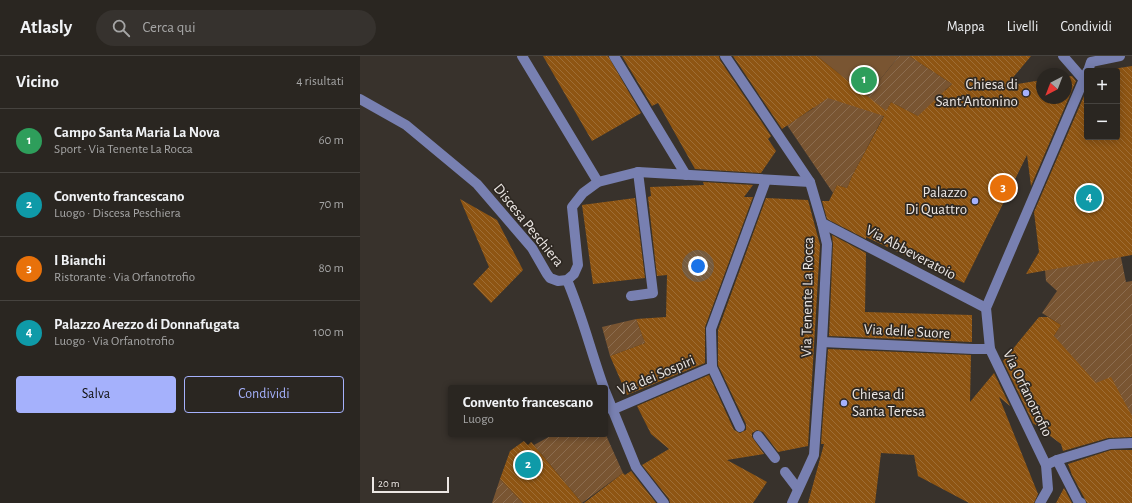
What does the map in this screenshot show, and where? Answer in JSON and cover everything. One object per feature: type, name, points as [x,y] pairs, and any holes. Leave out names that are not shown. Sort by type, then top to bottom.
[{"type":"street","points":[[522,56],[598,182]]},
{"type":"street","points":[[614,56],[686,175]]},
{"type":"street","name":"Via Tenente La Rocca","points":[[725,56],[810,182],[827,244],[814,456],[792,503]]},
{"type":"street","points":[[1062,56],[1084,72]]},
{"type":"street","name":"Via Orfanotrofio","points":[[1088,68],[1091,62],[1120,56]]},
{"type":"street","name":"Via Orfanotrofio","points":[[1040,503],[1048,489],[1046,465],[990,349],[986,308],[1084,79]]},
{"type":"street","name":"Discesa Peschiera","points":[[360,100],[406,125],[477,184],[532,248],[550,278],[558,281],[567,280],[578,306],[603,385]]},
{"type":"street","points":[[631,296],[653,293],[638,172]]},
{"type":"street","points":[[567,280],[574,274],[578,265],[572,207],[583,193],[598,182],[638,172],[810,182]]},
{"type":"street","name":"Via dei Sospiri","points":[[740,427],[712,367],[711,329],[766,180]]},
{"type":"street","name":"Via Abbeveratoio","points":[[822,223],[986,308]]},
{"type":"street","name":"Via delle Suore","points":[[822,342],[973,350],[990,349]]},
{"type":"street","name":"Via dei Sospiri","points":[[612,410],[712,367]]},
{"type":"street","name":"Discesa Peschiera","points":[[608,400],[636,467],[664,503]]},
{"type":"street","points":[[758,436],[775,458]]},
{"type":"street","points":[[1046,465],[1057,460],[1110,444],[1132,443]]},
{"type":"street","points":[[1057,460],[1078,501],[1081,503]]},
{"type":"street","points":[[785,472],[798,489]]},
{"type":"shaded area","points":[[817,56],[899,56],[867,96]]},
{"type":"shaded area","points":[[899,56],[909,56],[952,84],[945,90],[973,145],[891,102],[847,188],[837,185],[833,193],[787,125],[814,108],[802,87],[867,96]]},
{"type":"shaded area","points":[[1118,243],[1126,282],[1132,281],[1132,416],[1070,394],[1054,336],[1061,325],[1042,313],[1057,291],[1046,281],[1045,270]]},
{"type":"shaded area","points":[[636,319],[645,343],[610,356],[602,327]]},
{"type":"shaded area","points":[[549,437],[607,437],[623,473],[582,503],[534,445]]},
{"type":"shaded area","points":[[500,479],[523,503],[492,503]]},
{"type":"building","points":[[543,56],[608,56],[641,113],[592,141]]},
{"type":"building","points":[[622,56],[719,56],[720,60],[771,136],[768,139],[776,151],[761,173],[695,169],[658,103],[652,106]]},
{"type":"building","points":[[733,56],[817,56],[886,111],[891,102],[918,116],[952,84],[909,56],[1031,56],[1006,86],[1036,81],[1036,104],[1066,104],[1031,186],[1027,155],[964,283],[866,237],[866,239],[827,219],[822,201],[829,201],[837,185],[847,188],[884,116],[828,98],[782,129]]},
{"type":"building","points":[[1132,66],[1132,255],[1026,274],[1039,252],[1034,212],[1084,96],[1084,140],[1120,140],[1119,68]]},
{"type":"building","points":[[1072,76],[1076,81],[1072,90]]},
{"type":"building","points":[[703,182],[753,185],[744,197],[753,197],[705,327],[705,363],[627,395],[610,356],[645,343],[636,319],[666,317],[667,275],[657,276],[648,197],[651,196],[650,187],[704,185]]},
{"type":"building","points":[[635,198],[645,278],[593,284],[582,205]]},
{"type":"building","points":[[766,198],[808,200],[820,245],[808,446],[778,452],[763,432],[757,430],[752,433],[752,437],[764,454],[727,460],[767,482],[753,503],[670,503],[669,499],[642,465],[669,449],[651,434],[637,406],[709,375],[734,430],[740,433],[746,430],[746,424],[718,365],[718,330]]},
{"type":"building","points":[[460,199],[497,220],[523,270],[491,303],[473,284],[489,267]]},
{"type":"building","points":[[832,235],[866,253],[865,312],[972,315],[972,342],[829,336],[833,244]]},
{"type":"building","points":[[1039,317],[1048,317],[1061,325],[1054,336],[1096,383],[1111,377],[1132,416],[1132,437],[1108,438],[1063,451],[1061,444],[1033,423],[1003,361]]},
{"type":"building","points":[[828,349],[971,355],[970,402],[994,373],[1010,406],[999,397],[1038,494],[1034,503],[969,503],[918,476],[914,455],[881,453],[875,503],[808,503],[824,444],[821,444]]},
{"type":"building","points":[[528,438],[582,503],[523,503],[500,479],[510,451]]},
{"type":"building","points":[[1111,450],[1132,450],[1132,503],[1087,503],[1072,475],[1068,464]]},
{"type":"building","points":[[631,471],[656,503],[584,503],[623,473],[625,475]]},
{"type":"building","points":[[1064,488],[1072,503],[1056,503]]},
{"type":"place","name":"Campo Santa Maria La Nova","points":[[864,80]]},
{"type":"place","name":"Chiesa di Sant'Antonino","points":[[1026,93]]},
{"type":"place","name":"I Bianchi","points":[[1003,188]]},
{"type":"place","name":"Palazzo Arezzo di Donnafugata","points":[[1089,198]]},
{"type":"place","name":"Palazzo Di Quattro","points":[[975,201]]},
{"type":"place","name":"Chiesa di Santa Teresa","points":[[844,403]]},
{"type":"place","name":"Convento francescano","points":[[528,465]]}]
